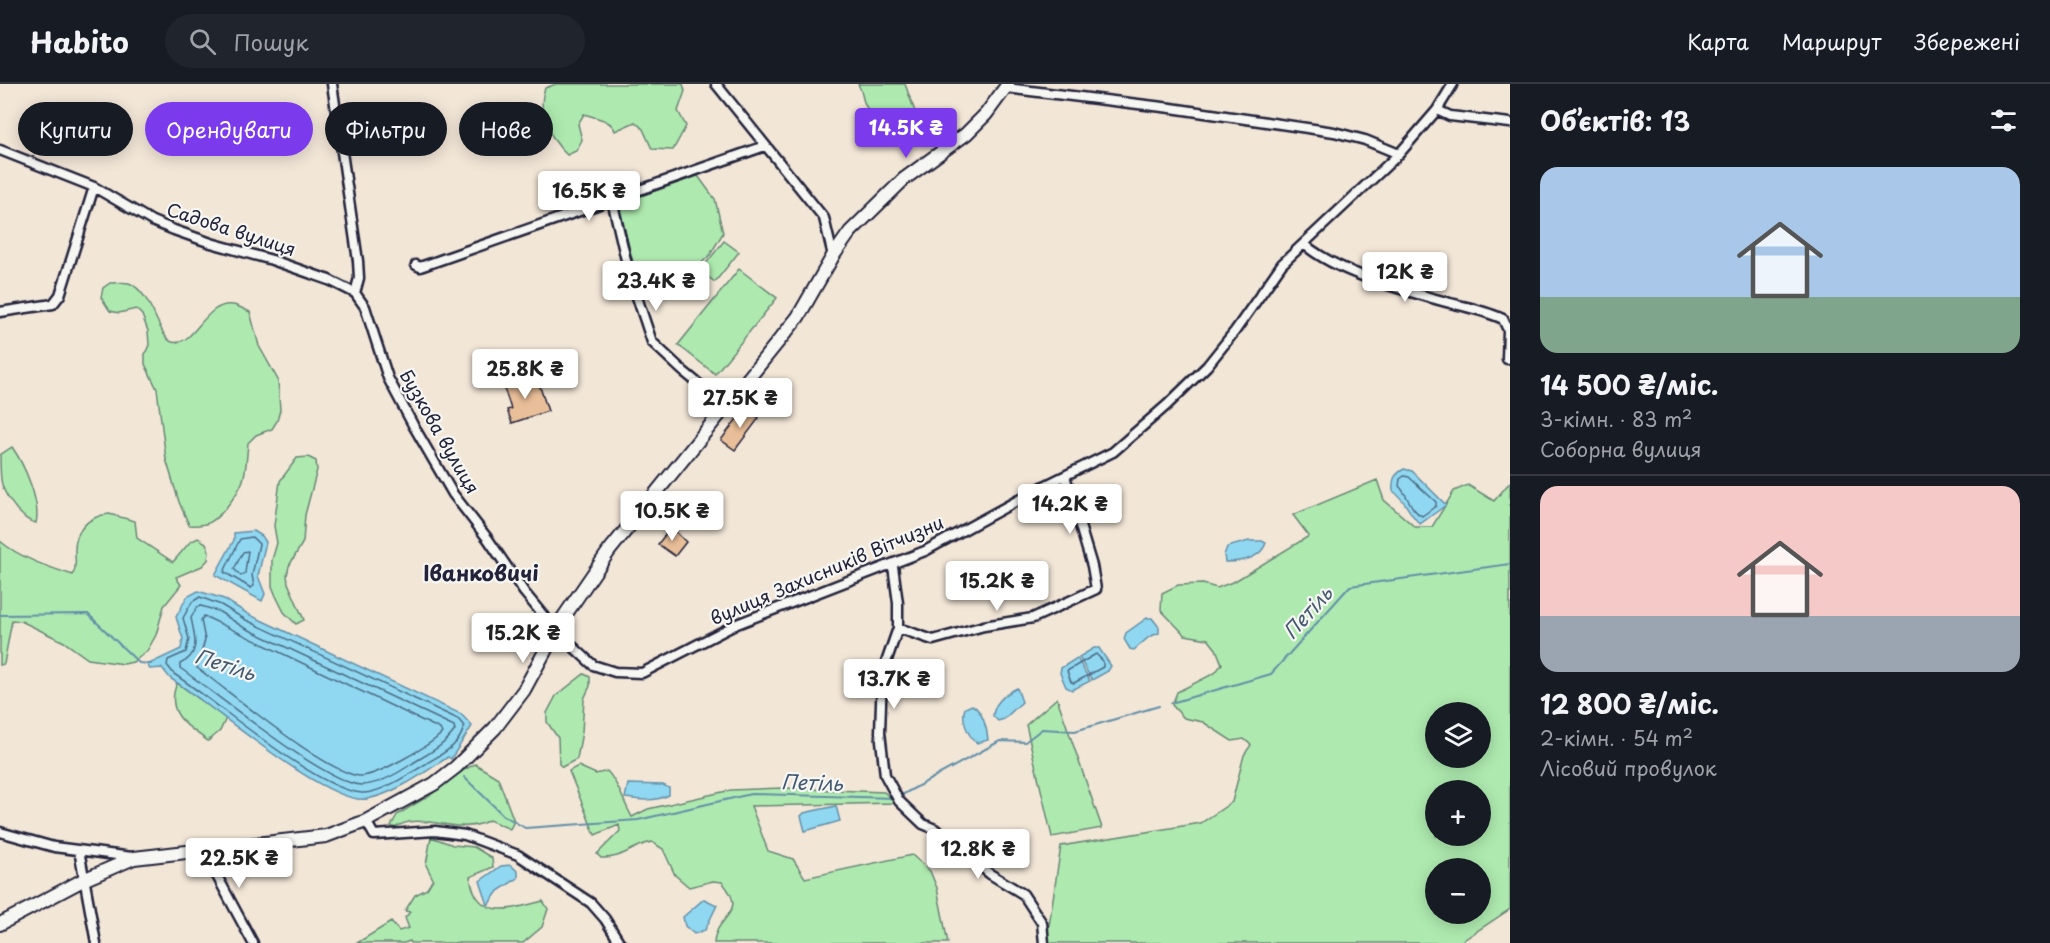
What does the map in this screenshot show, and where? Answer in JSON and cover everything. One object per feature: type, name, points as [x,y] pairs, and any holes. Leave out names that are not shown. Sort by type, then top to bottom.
[{"type":"street","points":[[332,84],[358,261],[359,278],[355,293]]},
{"type":"street","points":[[716,84],[824,218],[833,256]]},
{"type":"street","name":"вулиця Захисників Вітчизни","points":[[556,631],[592,665],[615,672],[642,673],[736,624],[893,566],[965,531],[1046,485],[1113,453],[1207,366],[1235,331],[1282,264],[1399,154],[1437,110],[1453,84]]},
{"type":"street","points":[[0,832],[54,847],[134,858],[202,851],[326,836],[366,821],[434,784],[464,759],[495,728],[524,690],[556,631],[609,551],[798,317],[833,256],[850,232],[904,179],[966,134],[986,114],[1007,86],[1334,132],[1365,140],[1399,154]]},
{"type":"street","points":[[1437,110],[1450,116],[1510,123]]},
{"type":"street","points":[[416,265],[420,267],[765,146]]},
{"type":"street","name":"Садова вулиця","points":[[0,150],[94,186],[152,221],[174,230],[272,260],[328,280],[355,293]]},
{"type":"street","points":[[0,312],[53,304],[60,295],[94,186]]},
{"type":"street","points":[[612,200],[630,273],[652,342],[727,407]]},
{"type":"street","points":[[1304,244],[1316,255],[1334,264],[1421,295],[1503,319],[1509,330],[1507,358]]},
{"type":"street","name":"Бузкова вулиця","points":[[355,293],[362,301],[369,317],[388,378],[453,495],[488,538],[524,592],[556,631]]},
{"type":"street","points":[[898,628],[933,640],[984,626],[1033,618],[1096,589],[1092,566],[1065,476]]},
{"type":"street","points":[[893,566],[898,603],[898,628],[882,674],[879,732],[885,775],[897,797],[924,824],[935,829],[990,874],[1023,894],[1042,923],[1044,943]]},
{"type":"street","points":[[366,821],[374,835],[435,831],[459,834],[519,855],[591,903],[605,919],[620,943]]},
{"type":"street","points":[[79,850],[96,943]]},
{"type":"street","points":[[202,851],[253,943]]},
{"type":"street","points":[[0,924],[83,880],[134,858]]},
{"type":"green space","points":[[556,84],[683,84],[685,91],[678,111],[686,126],[673,150],[652,149],[643,129],[635,122],[615,131],[606,121],[584,114],[578,124],[582,140],[576,151],[567,155],[553,138],[553,102],[542,102],[545,88]]},
{"type":"green space","points":[[858,84],[905,84],[918,120],[918,136],[907,136],[901,121],[879,116],[870,111],[866,107]]},
{"type":"green space","points":[[698,176],[715,199],[723,233],[710,255],[692,272],[690,285],[655,277],[637,278],[618,204]]},
{"type":"green space","points":[[724,241],[739,252],[715,282],[700,271]]},
{"type":"green space","points":[[739,269],[777,298],[715,374],[678,345]]},
{"type":"green space","points":[[110,283],[129,283],[137,288],[144,295],[167,339],[172,342],[180,342],[187,338],[207,316],[223,305],[233,305],[250,312],[259,346],[278,380],[280,410],[272,429],[256,435],[248,443],[244,478],[241,485],[225,509],[209,523],[189,525],[179,502],[166,459],[157,389],[145,364],[145,354],[149,345],[148,331],[142,315],[136,309],[119,313],[110,311],[101,297],[103,288]]},
{"type":"green space","points":[[12,447],[22,463],[34,494],[36,523],[28,520],[17,510],[2,485],[0,455]]},
{"type":"green space","points":[[308,457],[316,461],[317,470],[305,515],[303,542],[289,566],[287,575],[288,583],[304,620],[296,624],[284,612],[272,586],[272,560],[277,543],[274,526],[280,481],[297,458]]},
{"type":"green space","points":[[1377,480],[1384,500],[1415,527],[1432,527],[1454,491],[1468,485],[1494,501],[1510,482],[1510,909],[1491,922],[1491,858],[1425,858],[1425,924],[1488,924],[1459,943],[1049,943],[1047,939],[1061,846],[1201,823],[1232,802],[1244,755],[1251,745],[1244,739],[1232,741],[1203,722],[1184,718],[1172,705],[1177,692],[1215,673],[1222,664],[1216,649],[1208,639],[1185,635],[1161,610],[1162,593],[1178,585],[1203,584],[1217,588],[1235,581],[1309,536],[1293,515]]},
{"type":"green space","points":[[109,514],[135,521],[137,538],[173,562],[190,542],[198,538],[206,543],[209,551],[208,560],[202,566],[176,577],[181,585],[164,606],[156,635],[147,651],[133,662],[124,664],[88,659],[64,642],[21,621],[12,620],[4,664],[0,665],[0,541],[25,557],[73,575],[75,544],[80,531],[89,521]]},
{"type":"green space","points":[[584,674],[590,677],[590,686],[584,699],[582,732],[577,759],[562,767],[559,764],[558,738],[547,722],[547,713],[556,696]]},
{"type":"green space","points":[[177,683],[226,718],[220,731],[208,741],[185,723],[175,710],[174,693]]},
{"type":"green space","points":[[1057,698],[1102,828],[1052,837],[1026,725]]},
{"type":"green space","points":[[475,764],[498,778],[514,821],[510,829],[489,820],[478,825],[466,826],[416,821],[395,828],[391,826],[397,815],[432,794],[451,777]]},
{"type":"green space","points":[[578,766],[596,774],[607,771],[615,781],[632,817],[648,809],[731,790],[783,788],[884,792],[896,803],[751,806],[768,851],[793,859],[805,878],[912,855],[930,871],[937,888],[948,943],[714,943],[720,926],[732,908],[733,901],[722,882],[713,881],[689,887],[675,875],[663,849],[652,842],[616,856],[601,858],[597,854],[620,831],[619,825],[595,835],[569,771]]},
{"type":"green space","points":[[431,837],[453,845],[474,847],[492,858],[493,867],[470,877],[480,901],[497,909],[508,909],[543,901],[548,909],[542,927],[523,943],[411,943],[410,941],[357,943],[391,922],[399,931],[409,928],[405,918],[410,912],[405,911],[415,895],[427,889],[433,879],[426,865]]},
{"type":"water","points":[[1404,469],[1412,471],[1446,505],[1420,524],[1393,491],[1394,478]]},
{"type":"water","points":[[254,531],[266,542],[258,576],[265,594],[262,601],[215,575],[234,540],[234,533]]},
{"type":"water","points":[[1249,541],[1266,543],[1263,549],[1254,556],[1225,562],[1224,555],[1227,547]]},
{"type":"water","points":[[198,591],[224,599],[248,614],[461,714],[472,726],[451,759],[448,757],[389,792],[367,799],[349,797],[325,786],[268,750],[170,678],[162,668],[150,669],[147,665],[181,649],[183,639],[176,617],[187,597]]},
{"type":"water","points":[[1147,618],[1152,618],[1159,627],[1159,633],[1149,637],[1134,650],[1130,649],[1124,639],[1126,633]]},
{"type":"water","points":[[1094,648],[1099,648],[1111,666],[1108,671],[1092,680],[1079,657]]},
{"type":"water","points":[[1077,658],[1090,681],[1072,690],[1066,687],[1060,673],[1061,668]]},
{"type":"water","points":[[1017,688],[1022,702],[1004,719],[998,721],[993,716],[995,707],[1004,696]]},
{"type":"water","points":[[972,705],[982,716],[988,740],[977,743],[968,731],[964,722],[964,712],[965,708]]},
{"type":"water","points":[[628,784],[663,785],[669,788],[669,795],[653,800],[625,798]]},
{"type":"water","points":[[836,806],[840,821],[805,831],[801,816],[804,813]]},
{"type":"water","points":[[511,865],[518,872],[518,878],[498,891],[488,905],[480,881],[501,866]]},
{"type":"water","points":[[704,899],[717,905],[705,930],[694,934],[685,926],[683,917]]},
{"type":"building","points":[[536,375],[548,411],[512,423],[507,410],[511,409],[504,388]]},
{"type":"building","points":[[745,408],[759,418],[735,450],[721,440]]},
{"type":"building","points":[[671,527],[686,542],[675,556],[658,544]]},
{"type":"waterway","name":"Петіль","points":[[1171,703],[1271,674],[1350,586],[1510,564]]},
{"type":"waterway","name":"Петіль","points":[[0,615],[88,614],[139,663],[151,664]]},
{"type":"waterway","name":"Петіль","points":[[900,796],[1000,741],[1025,742],[1042,729],[1075,731],[1159,706]]},
{"type":"waterway","name":"Петіль","points":[[464,777],[503,815],[525,828],[638,820],[751,794],[895,798]]},
{"type":"district","name":"Іванковичі","points":[[481,574]]}]
